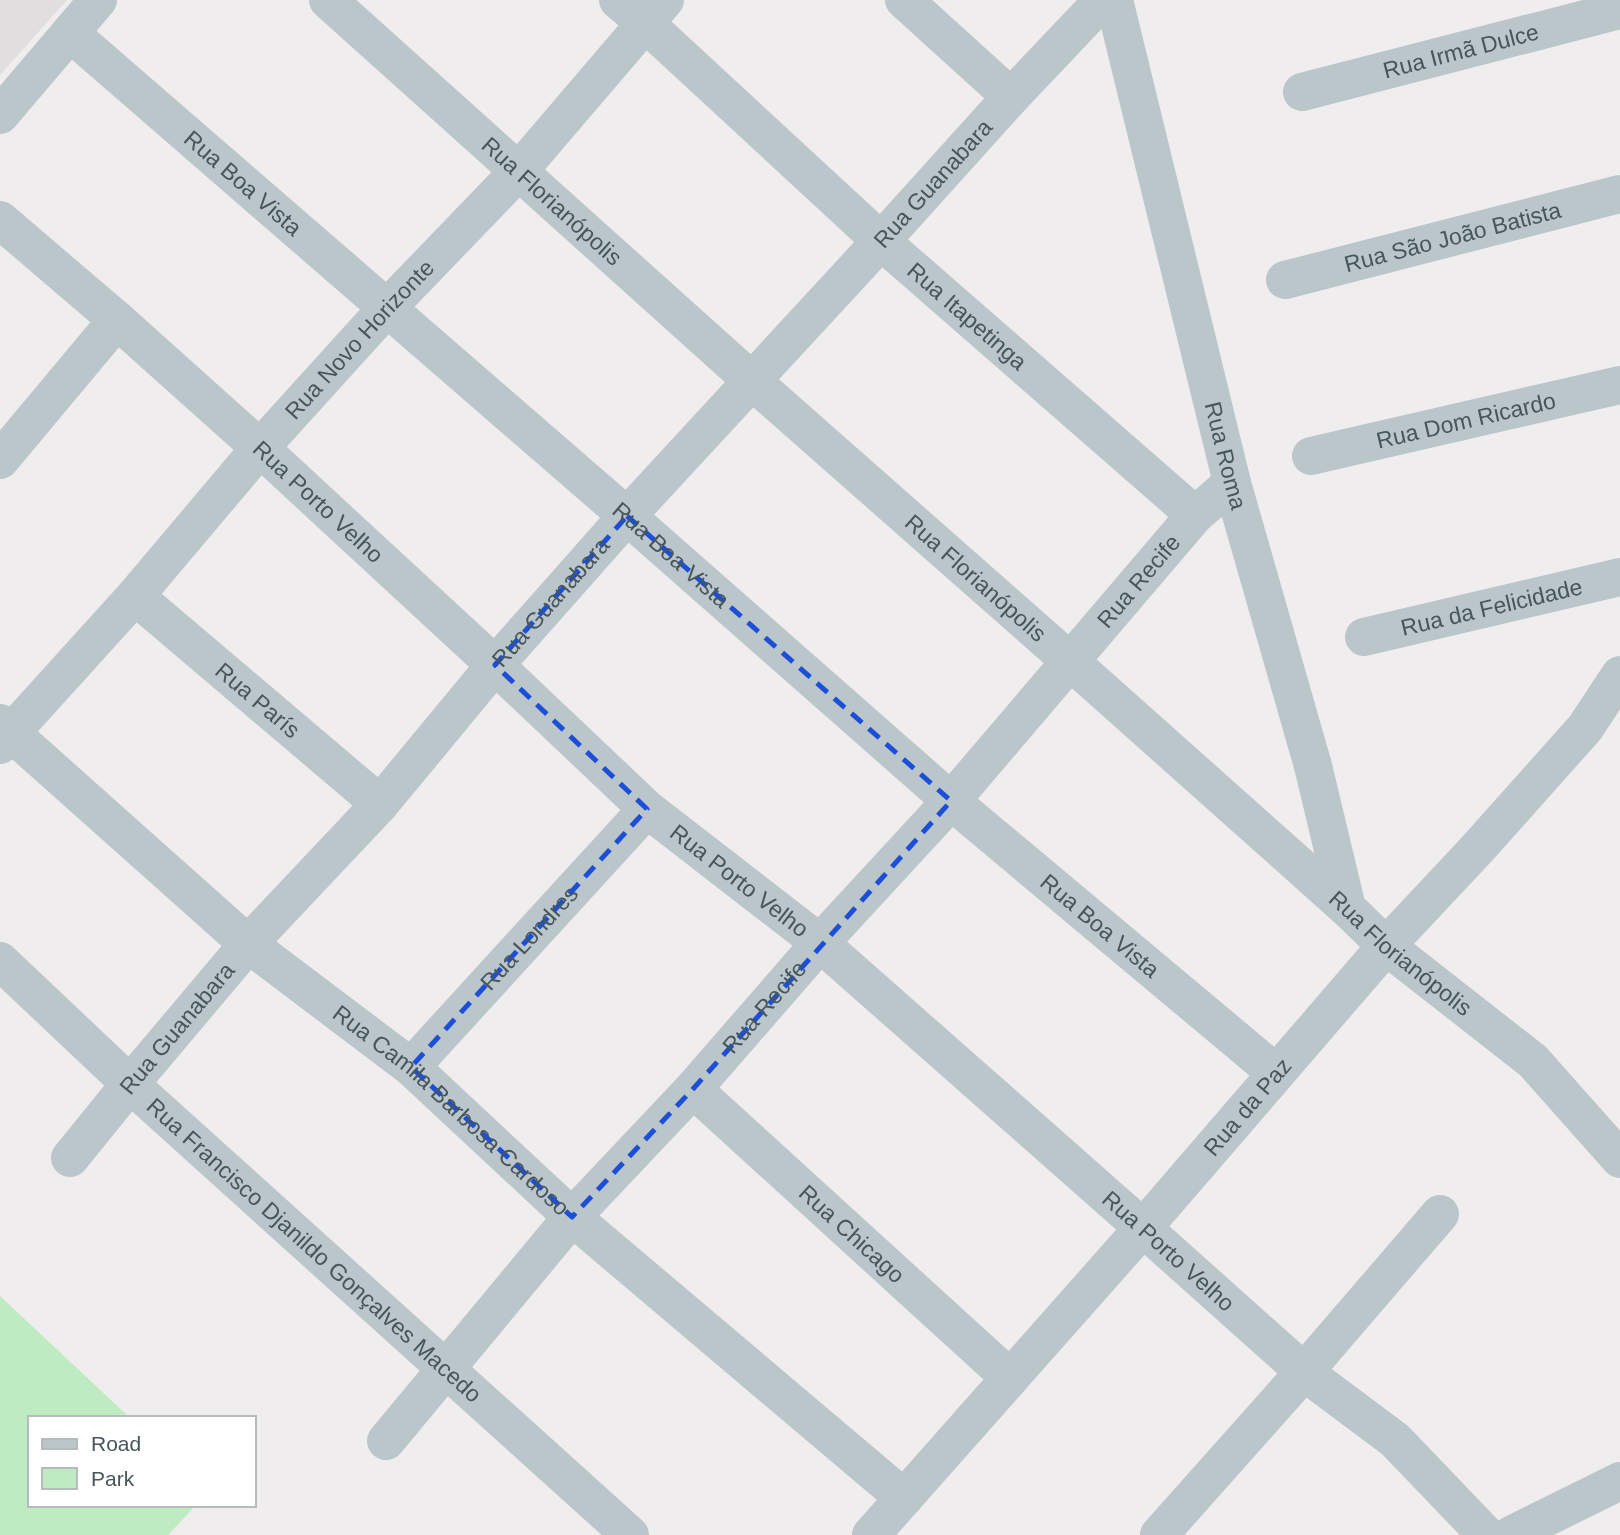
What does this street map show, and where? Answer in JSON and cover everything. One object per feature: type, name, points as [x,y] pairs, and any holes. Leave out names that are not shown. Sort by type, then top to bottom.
[{"type":"street","points":[[0,115],[98,0]]},
{"type":"street","name":"Rua Florianópolis","points":[[328,0],[1386,946],[1533,1060],[1620,1159]]},
{"type":"street","points":[[904,0],[1011,97]]},
{"type":"street","name":"Rua Guanabara","points":[[70,1158],[248,944],[380,804],[495,665],[626,516],[1103,0]]},
{"type":"street","name":"Rua Roma","points":[[1114,0],[1232,483],[1313,766],[1346,908]]},
{"type":"street","name":"Rua Novo Horizonte","points":[[3,733],[135,596],[260,448],[386,309],[519,172],[643,8]]},
{"type":"street","name":"Rua Itapetinga","points":[[643,8],[881,241],[1195,515]]},
{"type":"street","name":"Rua Irmã Dulce","points":[[1302,92],[1620,10]]},
{"type":"street","name":"Rua Boa Vista","points":[[70,33],[951,801],[1276,1073]]},
{"type":"street","name":"Rua São João Batista","points":[[1285,279],[1620,194]]},
{"type":"street","name":"Rua Porto Velho","points":[[0,220],[260,448],[648,809],[820,943],[1304,1372],[1395,1440],[1486,1535]]},
{"type":"street","points":[[0,460],[117,320]]},
{"type":"street","name":"Rua Dom Ricardo","points":[[1311,456],[1620,385]]},
{"type":"street","name":"Rua Recife","points":[[386,1441],[572,1217],[693,1090],[820,943],[951,801],[1195,515],[1232,483]]},
{"type":"street","name":"Rua da Felicidade","points":[[1364,637],[1620,577]]},
{"type":"street","name":"Rua París","points":[[135,596],[380,804]]},
{"type":"street","name":"Rua da Paz","points":[[871,1535],[1386,946],[1585,728],[1620,675]]},
{"type":"street","name":"Rua Camila Barbosa Cardoso","points":[[3,733],[248,944],[411,1067],[572,1217],[904,1498]]},
{"type":"street","name":"Rua Londres","points":[[411,1067],[648,809]]},
{"type":"street","name":"Rua Francisco Djanildo Gonçalves Macedo","points":[[0,961],[130,1084],[630,1535]]},
{"type":"street","name":"Rua Chicago","points":[[693,1090],[1010,1378]]},
{"type":"street","points":[[1159,1535],[1440,1213]]},
{"type":"street","points":[[1511,1535],[1620,1481]]},
{"type":"highlighted area","points":[[627,516],[951,801],[693,1089],[572,1217],[411,1067],[647,809],[495,665]]},
{"type":"shaded area","points":[[0,0],[67,0],[0,75]]},
{"type":"green space","points":[[0,1296],[128,1416],[28,1416],[28,1507],[194,1507],[168,1535],[0,1535]]}]
